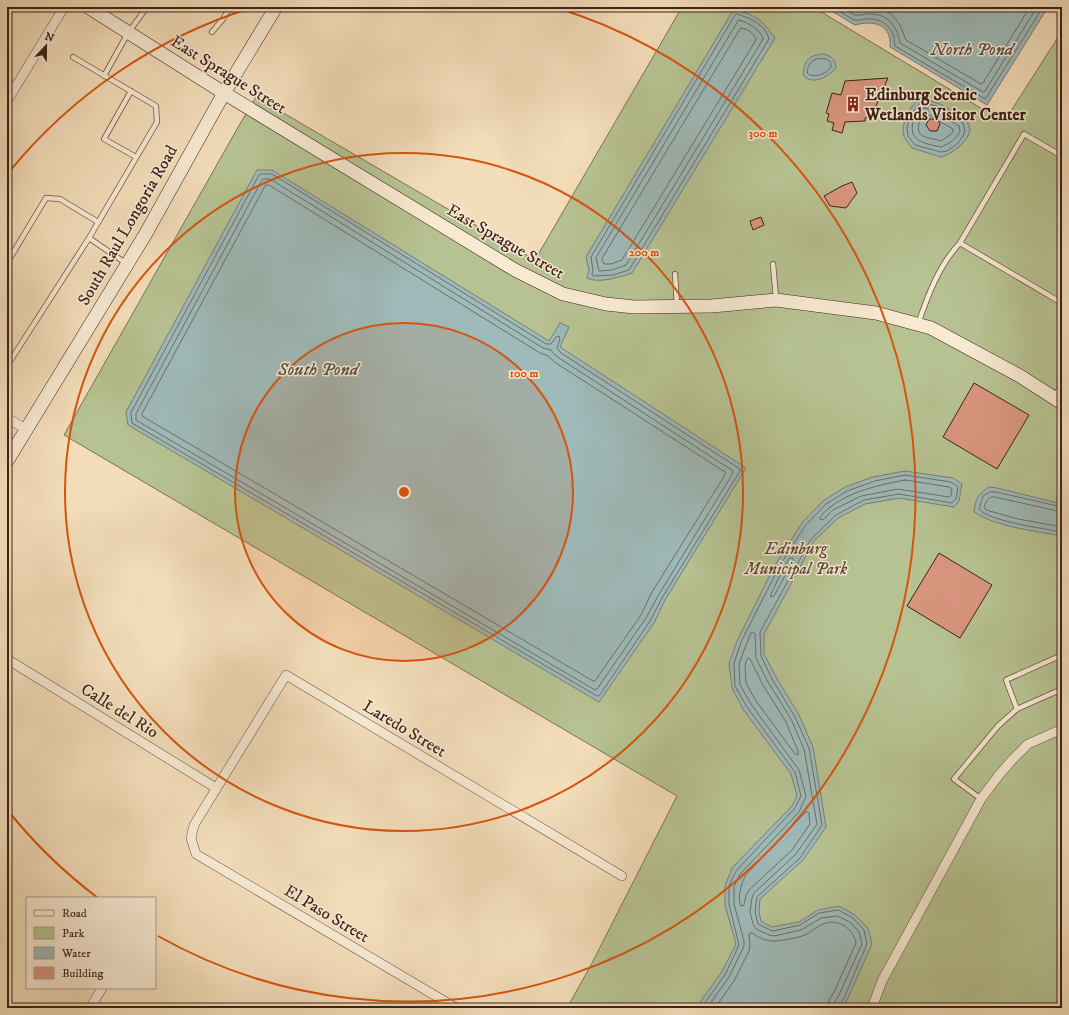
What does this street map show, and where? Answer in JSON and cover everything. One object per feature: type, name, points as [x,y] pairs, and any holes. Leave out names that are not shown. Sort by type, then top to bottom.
[{"type":"street","points":[[7,101],[64,7]]},
{"type":"street","name":"East Sprague Street","points":[[88,7],[224,93],[515,270],[563,294],[606,304],[634,307],[712,306],[776,300],[876,313],[931,328],[1020,376],[1058,400]]},
{"type":"street","name":"South Raul Longoria Road","points":[[7,461],[145,235],[224,93],[276,7]]},
{"type":"street","points":[[7,418],[26,429]]},
{"type":"street","name":"Calle del Rio","points":[[7,660],[216,788]]},
{"type":"street","name":"Laredo Street","points":[[216,788],[286,675],[622,876]]},
{"type":"street","points":[[872,1008],[882,981],[981,799],[999,775],[1028,744],[1062,729]]},
{"type":"street","name":"El Paso Street","points":[[216,788],[194,825],[191,838],[196,854],[456,1008]]},
{"type":"street","points":[[90,1008],[101,989]]},
{"type":"lane","points":[[104,76],[128,33],[147,7]]},
{"type":"lane","points":[[212,32],[223,19],[230,7]]},
{"type":"lane","points":[[7,366],[89,238],[157,122],[156,106],[73,57]]},
{"type":"lane","points":[[131,92],[104,139],[136,157]]},
{"type":"lane","points":[[918,324],[939,273],[950,254],[960,243],[1024,134],[1062,156]]},
{"type":"lane","points":[[7,263],[46,198],[60,199],[98,222]]},
{"type":"lane","points":[[89,238],[127,264]]},
{"type":"lane","points":[[960,243],[1062,302]]},
{"type":"lane","points":[[773,264],[776,300]]},
{"type":"lane","points":[[675,274],[677,307]]},
{"type":"lane","points":[[1058,400],[1062,384]]},
{"type":"lane","points":[[1017,709],[1006,680],[1062,655]]},
{"type":"lane","points":[[981,799],[954,779],[998,726],[1017,709],[1062,689]]},
{"type":"green space","name":"Edinburg Municipal Park","points":[[682,7],[813,7],[1004,122],[1062,31],[1062,1008],[567,1008],[591,965],[677,796],[64,435],[256,97],[535,260]]},
{"type":"water","name":"North Pond","points":[[825,7],[1048,7],[987,105],[890,47],[890,39],[885,29],[869,23],[855,25]]},
{"type":"water","points":[[734,9],[758,19],[766,26],[775,38],[632,273],[603,280],[592,280],[587,278],[589,270],[586,257]]},
{"type":"water","points":[[824,54],[834,60],[836,68],[833,71],[824,78],[816,80],[808,79],[803,75],[808,59]]},
{"type":"water","points":[[925,99],[940,104],[967,120],[970,130],[967,138],[960,146],[949,154],[941,157],[912,148],[904,137],[903,128],[906,115],[916,101]]},
{"type":"water","name":"South Pond","points":[[257,170],[272,170],[549,341],[560,323],[569,327],[560,347],[746,468],[665,600],[654,623],[599,702],[128,425],[126,412]]},
{"type":"water","points":[[905,471],[953,478],[962,484],[959,501],[954,507],[899,498],[865,504],[838,518],[814,541],[764,634],[764,654],[799,715],[813,747],[826,827],[803,860],[760,899],[759,912],[761,921],[772,927],[799,922],[818,910],[839,906],[855,915],[868,928],[872,944],[842,1008],[696,1008],[721,973],[736,944],[725,905],[725,886],[732,868],[792,806],[797,796],[791,774],[743,709],[732,688],[729,663],[737,641],[775,565],[802,523],[823,501],[845,487],[873,477]]},
{"type":"water","points":[[989,487],[1062,504],[1062,536],[1005,525],[974,512],[978,497]]},
{"type":"building","name":"Edinburg Scenic Wetlands Visitor Center","points":[[888,78],[876,106],[879,107],[874,117],[865,118],[865,121],[845,122],[842,133],[832,130],[834,123],[827,121],[829,114],[826,113],[832,93],[841,95],[845,81]]},
{"type":"building","points":[[929,119],[937,119],[940,124],[937,131],[930,131],[926,125]]},
{"type":"building","points":[[852,182],[857,193],[846,208],[830,206],[824,196]]},
{"type":"building","points":[[761,217],[764,225],[753,230],[750,221]]},
{"type":"building","points":[[974,383],[1029,415],[997,469],[943,437]]},
{"type":"building","points":[[939,553],[992,585],[960,638],[907,606]]},
{"type":"place","name":"Edinburg Scenic Wetlands Visitor Center","points":[[853,104]]}]
